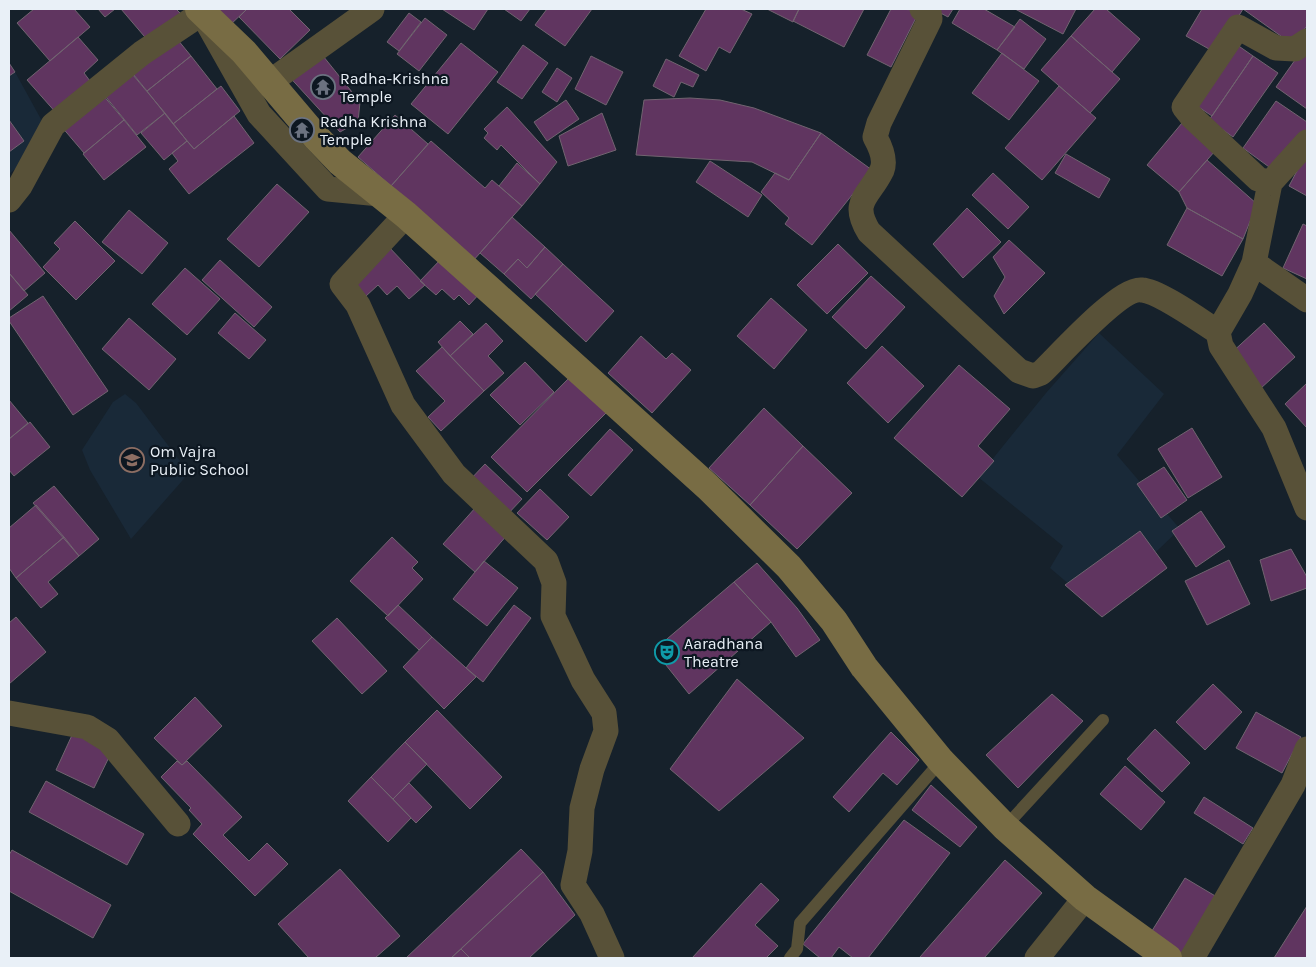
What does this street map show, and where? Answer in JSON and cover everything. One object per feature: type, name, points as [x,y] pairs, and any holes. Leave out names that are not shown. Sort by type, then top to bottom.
[{"type":"main road","points":[[200,11],[244,52],[322,144],[340,162],[406,215],[708,487],[790,567],[834,621],[864,667],[940,762],[1005,827],[1085,898],[1168,958]]},
{"type":"street","points":[[270,82],[372,9]]},
{"type":"street","points":[[922,9],[929,12],[930,19],[879,123],[875,137],[881,149],[882,170],[861,203],[860,218],[869,232],[1019,371],[1033,376],[1041,373],[1114,302],[1130,291],[1143,289],[1162,298],[1218,332]]},
{"type":"street","points":[[9,200],[20,186],[53,125],[142,53],[200,11],[259,114],[328,189],[380,194]]},
{"type":"street","points":[[1270,183],[1258,179],[1192,117],[1184,107],[1238,27],[1276,48],[1295,49],[1307,41]]},
{"type":"street","points":[[1307,142],[1270,183],[1254,263],[1240,294],[1218,332],[1221,346],[1274,428],[1307,508]]},
{"type":"street","points":[[406,215],[342,284],[358,305],[403,405],[408,412],[454,474],[546,561],[554,583],[553,616],[583,680],[604,713],[606,731],[592,769],[582,808],[580,851],[573,885],[592,914],[612,958]]},
{"type":"street","points":[[1254,263],[1307,300]]},
{"type":"street","points":[[9,713],[87,727],[108,740],[178,824]]},
{"type":"street","points":[[1192,958],[1292,785],[1307,749]]},
{"type":"street","points":[[1036,958],[1085,898]]},
{"type":"lane","points":[[1005,827],[1103,720]]},
{"type":"lane","points":[[790,958],[797,949],[800,923],[940,762]]},
{"type":"shaded area","points":[[9,61],[42,121],[37,151],[9,174]]},
{"type":"shaded area","points":[[1099,333],[1164,394],[1117,455],[1180,529],[1097,608],[1050,568],[1063,546],[978,477],[1046,393]]},
{"type":"shaded area","name":"Om Vajra Public School","points":[[125,394],[136,403],[189,473],[131,539],[90,470],[82,450],[113,402]]},
{"type":"building","points":[[34,9],[74,9],[90,27],[50,61],[17,23]]},
{"type":"building","points":[[98,9],[115,9],[105,17]]},
{"type":"building","points":[[121,9],[176,9],[182,15],[150,43]]},
{"type":"building","points":[[213,9],[247,9],[229,26]]},
{"type":"building","points":[[247,9],[289,9],[310,30],[280,59],[239,17]]},
{"type":"building","points":[[442,9],[488,9],[474,30]]},
{"type":"building","points":[[504,9],[530,9],[521,21]]},
{"type":"building","points":[[547,9],[592,9],[565,46],[535,25]]},
{"type":"building","points":[[706,9],[741,9],[752,14],[730,53],[719,47],[706,71],[679,56]]},
{"type":"building","points":[[767,9],[799,9],[793,22]]},
{"type":"building","points":[[799,9],[864,9],[844,47],[793,21]]},
{"type":"building","points":[[891,9],[920,10],[891,67],[867,55]]},
{"type":"building","points":[[933,9],[953,9],[948,17]]},
{"type":"building","points":[[960,9],[984,9],[1015,27],[997,50],[952,23]]},
{"type":"building","points":[[1015,9],[1076,9],[1063,34]]},
{"type":"building","points":[[1095,9],[1106,9],[1140,39],[1112,72],[1071,36]]},
{"type":"building","points":[[1202,9],[1243,9],[1216,53],[1186,36]]},
{"type":"building","points":[[1243,9],[1307,9],[1307,26],[1292,44]]},
{"type":"building","points":[[409,13],[421,22],[399,51],[387,42]]},
{"type":"building","points":[[425,18],[447,35],[419,71],[397,54]]},
{"type":"building","points":[[1020,19],[1046,39],[1024,69],[997,50]]},
{"type":"building","points":[[173,34],[191,56],[147,91],[129,69]]},
{"type":"building","points":[[1071,36],[1120,79],[1090,113],[1041,70]]},
{"type":"building","points":[[78,37],[98,60],[84,73],[93,85],[58,115],[27,80]]},
{"type":"building","name":"Radha-Krishna Temple","points":[[311,41],[360,102],[358,122],[340,132],[285,72]]},
{"type":"building","points":[[1233,42],[1253,56],[1212,116],[1191,102]]},
{"type":"building","points":[[461,43],[498,72],[448,134],[411,104]]},
{"type":"building","points":[[1307,43],[1307,109],[1276,87]]},
{"type":"building","points":[[523,45],[548,63],[522,99],[497,82]]},
{"type":"building","points":[[1002,53],[1039,81],[1009,120],[972,93]]},
{"type":"building","points":[[191,56],[217,89],[173,124],[147,91]]},
{"type":"building","points":[[591,56],[623,72],[606,105],[575,89]]},
{"type":"building","points":[[1253,56],[1278,73],[1233,137],[1209,120]]},
{"type":"building","points":[[666,59],[699,75],[693,87],[681,82],[674,97],[653,86]]},
{"type":"building","points":[[9,63],[15,72],[9,76]]},
{"type":"building","points":[[557,68],[572,78],[557,102],[542,92]]},
{"type":"building","points":[[133,75],[165,113],[137,135],[106,97]]},
{"type":"building","points":[[221,86],[240,111],[194,149],[173,124]]},
{"type":"building","points":[[1059,86],[1096,118],[1042,180],[1005,148]]},
{"type":"building","points":[[102,94],[124,120],[84,153],[61,126]]},
{"type":"building","points":[[690,98],[720,100],[754,108],[821,133],[789,180],[752,162],[636,155],[644,100]]},
{"type":"building","points":[[566,100],[579,119],[547,141],[534,122]]},
{"type":"building","points":[[1276,101],[1307,122],[1307,129],[1276,172],[1243,148]]},
{"type":"building","points":[[507,107],[557,162],[540,184],[501,145],[497,150],[484,138],[488,133],[484,129]]},
{"type":"building","points":[[165,113],[187,141],[164,160],[141,133]]},
{"type":"building","points":[[602,113],[616,150],[568,166],[559,136]]},
{"type":"building","points":[[395,115],[428,144],[391,186],[358,157]]},
{"type":"building","points":[[234,116],[254,143],[189,194],[169,169],[178,161],[172,153],[187,141],[194,149]]},
{"type":"building","points":[[9,120],[24,141],[9,152]]},
{"type":"building","points":[[124,120],[146,147],[104,180],[83,154]]},
{"type":"building","points":[[1182,123],[1215,151],[1179,192],[1147,165]]},
{"type":"building","points":[[821,133],[872,170],[812,245],[785,224],[789,218],[761,192],[775,173],[789,180]]},
{"type":"building","points":[[431,141],[485,188],[492,180],[522,206],[472,262],[391,186]]},
{"type":"building","points":[[1307,152],[1307,196],[1289,186]]},
{"type":"building","points":[[1066,154],[1110,179],[1099,198],[1055,173]]},
{"type":"building","points":[[1207,160],[1257,204],[1243,239],[1187,208],[1179,192]]},
{"type":"building","points":[[710,161],[762,195],[748,217],[696,182]]},
{"type":"building","points":[[517,163],[540,184],[522,206],[499,186]]},
{"type":"building","points":[[993,173],[1029,207],[1008,229],[972,195]]},
{"type":"building","points":[[277,184],[309,212],[259,267],[227,239]]},
{"type":"building","points":[[967,208],[1001,242],[963,278],[933,244]]},
{"type":"building","points":[[1187,208],[1243,239],[1222,276],[1167,245]]},
{"type":"building","points":[[129,210],[168,243],[142,274],[102,242]]},
{"type":"building","points":[[512,217],[545,247],[527,268],[518,259],[504,274],[480,253]]},
{"type":"building","points":[[75,221],[115,261],[76,300],[43,267],[60,249],[54,243]]},
{"type":"building","points":[[1303,224],[1307,226],[1307,279],[1283,268]]},
{"type":"building","points":[[9,230],[45,273],[24,291],[9,273]]},
{"type":"building","points":[[1009,240],[1045,273],[1004,314],[994,296],[1005,277],[993,257]]},
{"type":"building","points":[[838,244],[868,273],[827,314],[797,285]]},
{"type":"building","points":[[387,245],[425,285],[409,299],[397,286],[387,295],[378,285],[366,296],[351,280]]},
{"type":"building","points":[[545,247],[563,264],[531,299],[504,274],[518,259],[527,268]]},
{"type":"building","points":[[442,258],[481,292],[469,305],[459,295],[454,300],[442,289],[436,295],[420,281]]},
{"type":"building","points":[[220,260],[272,307],[254,327],[202,280]]},
{"type":"building","points":[[563,264],[614,311],[586,342],[535,294]]},
{"type":"building","points":[[185,268],[220,299],[187,335],[152,304]]},
{"type":"building","points":[[9,273],[28,295],[9,311]]},
{"type":"building","points":[[871,276],[905,307],[866,349],[832,317]]},
{"type":"building","points":[[43,296],[108,391],[73,415],[9,321],[9,318]]},
{"type":"building","points":[[771,298],[807,330],[774,369],[737,336]]},
{"type":"building","points":[[235,313],[266,340],[249,359],[218,333]]},
{"type":"building","points":[[129,318],[176,359],[149,390],[102,349]]},
{"type":"building","points":[[460,321],[473,334],[450,356],[438,342]]},
{"type":"building","points":[[486,323],[503,341],[488,356],[504,373],[484,391],[450,356]]},
{"type":"building","points":[[1264,323],[1295,357],[1260,389],[1229,355]]},
{"type":"building","points":[[641,336],[666,359],[672,353],[691,370],[652,413],[608,373]]},
{"type":"building","points":[[882,346],[924,386],[888,423],[847,383]]},
{"type":"building","points":[[442,347],[484,391],[441,431],[428,417],[445,401],[416,371]]},
{"type":"building","points":[[525,362],[554,392],[520,425],[490,395]]},
{"type":"building","points":[[959,365],[1010,409],[978,446],[994,461],[962,497],[894,438]]},
{"type":"building","points":[[572,375],[608,411],[527,492],[491,457]]},
{"type":"building","points":[[1307,383],[1307,428],[1285,404]]},
{"type":"building","points":[[9,400],[28,423],[9,439]]},
{"type":"building","points":[[764,408],[803,446],[750,505],[709,468]]},
{"type":"building","points":[[30,422],[50,447],[14,476],[9,470],[9,439]]},
{"type":"building","points":[[1192,428],[1222,477],[1188,498],[1158,449]]},
{"type":"building","points":[[610,429],[633,450],[591,496],[568,475]]},
{"type":"building","points":[[803,446],[852,493],[797,549],[750,505]]},
{"type":"building","points":[[485,464],[522,499],[505,517],[468,482]]},
{"type":"building","points":[[1164,467],[1187,500],[1161,518],[1137,484]]},
{"type":"building","points":[[54,486],[99,539],[79,556],[33,503]]},
{"type":"building","points":[[540,489],[569,517],[547,540],[517,513]]},
{"type":"building","points":[[36,505],[64,537],[16,578],[9,568],[9,528]]},
{"type":"building","points":[[476,507],[508,534],[475,572],[443,544]]},
{"type":"building","points":[[1201,511],[1225,547],[1196,567],[1172,531]]},
{"type":"building","points":[[1140,531],[1167,568],[1102,617],[1065,585]]},
{"type":"building","points":[[64,537],[79,556],[48,582],[58,594],[41,608],[16,578]]},
{"type":"building","points":[[392,537],[418,562],[412,568],[423,579],[388,616],[350,581]]},
{"type":"building","points":[[1291,549],[1307,577],[1307,588],[1271,601],[1260,560]]},
{"type":"building","points":[[1229,560],[1250,604],[1207,625],[1185,581]]},
{"type":"building","points":[[484,561],[518,588],[487,626],[453,599]]},
{"type":"building","points":[[757,563],[797,608],[820,640],[796,657],[771,622],[734,582]]},
{"type":"building","points":[[734,582],[771,622],[689,694],[654,650]]},
{"type":"building","points":[[398,605],[432,637],[419,650],[385,618]]},
{"type":"building","points":[[514,605],[531,618],[483,682],[466,668]]},
{"type":"building","points":[[16,617],[46,652],[9,684],[9,623]]},
{"type":"building","points":[[337,618],[387,671],[362,694],[312,641]]},
{"type":"building","points":[[432,637],[476,677],[444,709],[403,667]]},
{"type":"building","points":[[737,679],[804,738],[719,811],[670,769]]},
{"type":"building","points":[[1213,684],[1242,712],[1205,750],[1176,722]]},
{"type":"building","points":[[1052,694],[1083,721],[1018,788],[986,755]]},
{"type":"building","points":[[195,697],[222,726],[182,765],[154,738]]},
{"type":"building","points":[[437,710],[502,777],[470,809],[405,742]]},
{"type":"building","points":[[1256,712],[1301,737],[1282,773],[1236,748]]},
{"type":"building","points":[[1155,729],[1190,763],[1162,792],[1127,759]]},
{"type":"building","points":[[891,732],[919,760],[897,785],[883,773],[849,812],[833,797]]},
{"type":"building","points":[[73,733],[112,751],[94,788],[56,770]]},
{"type":"building","points":[[405,742],[427,764],[393,799],[371,777]]},
{"type":"building","points":[[177,761],[182,765],[187,761],[242,817],[223,835],[249,861],[267,843],[288,864],[255,896],[193,834],[202,824],[189,810],[191,808],[161,777]]},
{"type":"building","points":[[1125,766],[1165,802],[1141,830],[1100,794]]},
{"type":"building","points":[[371,777],[411,818],[388,842],[348,801]]},
{"type":"building","points":[[46,781],[144,834],[127,865],[29,812]]},
{"type":"building","points":[[409,783],[432,807],[416,823],[393,799]]},
{"type":"building","points":[[931,785],[977,827],[960,847],[912,810]]},
{"type":"building","points":[[1204,797],[1253,828],[1243,844],[1194,813]]},
{"type":"building","points":[[904,820],[950,853],[868,958],[853,958],[839,947],[831,958],[820,958],[803,944]]},
{"type":"building","points":[[521,849],[543,872],[451,958],[406,958]]},
{"type":"building","points":[[12,850],[111,905],[93,938],[9,891],[9,855]]},
{"type":"building","points":[[1005,860],[1042,893],[984,958],[920,957]]},
{"type":"building","points":[[340,869],[400,936],[375,958],[309,958],[278,924]]},
{"type":"building","points":[[543,872],[575,915],[529,958],[470,958],[461,949]]},
{"type":"building","points":[[1185,878],[1222,900],[1186,957],[1150,934]]},
{"type":"building","points":[[761,883],[779,900],[755,925],[778,946],[766,958],[692,958]]},
{"type":"building","points":[[1307,906],[1307,958],[1274,958]]},
{"type":"building","points":[[461,949],[470,958],[451,958]]},
{"type":"place","name":"Radha-Krishna Temple","points":[[323,87]]},
{"type":"place","name":"Radha Krishna Temple","points":[[302,130]]},
{"type":"place","name":"Om Vajra Public School","points":[[132,460]]},
{"type":"place","name":"Aaradhana Theatre","points":[[667,652]]}]
